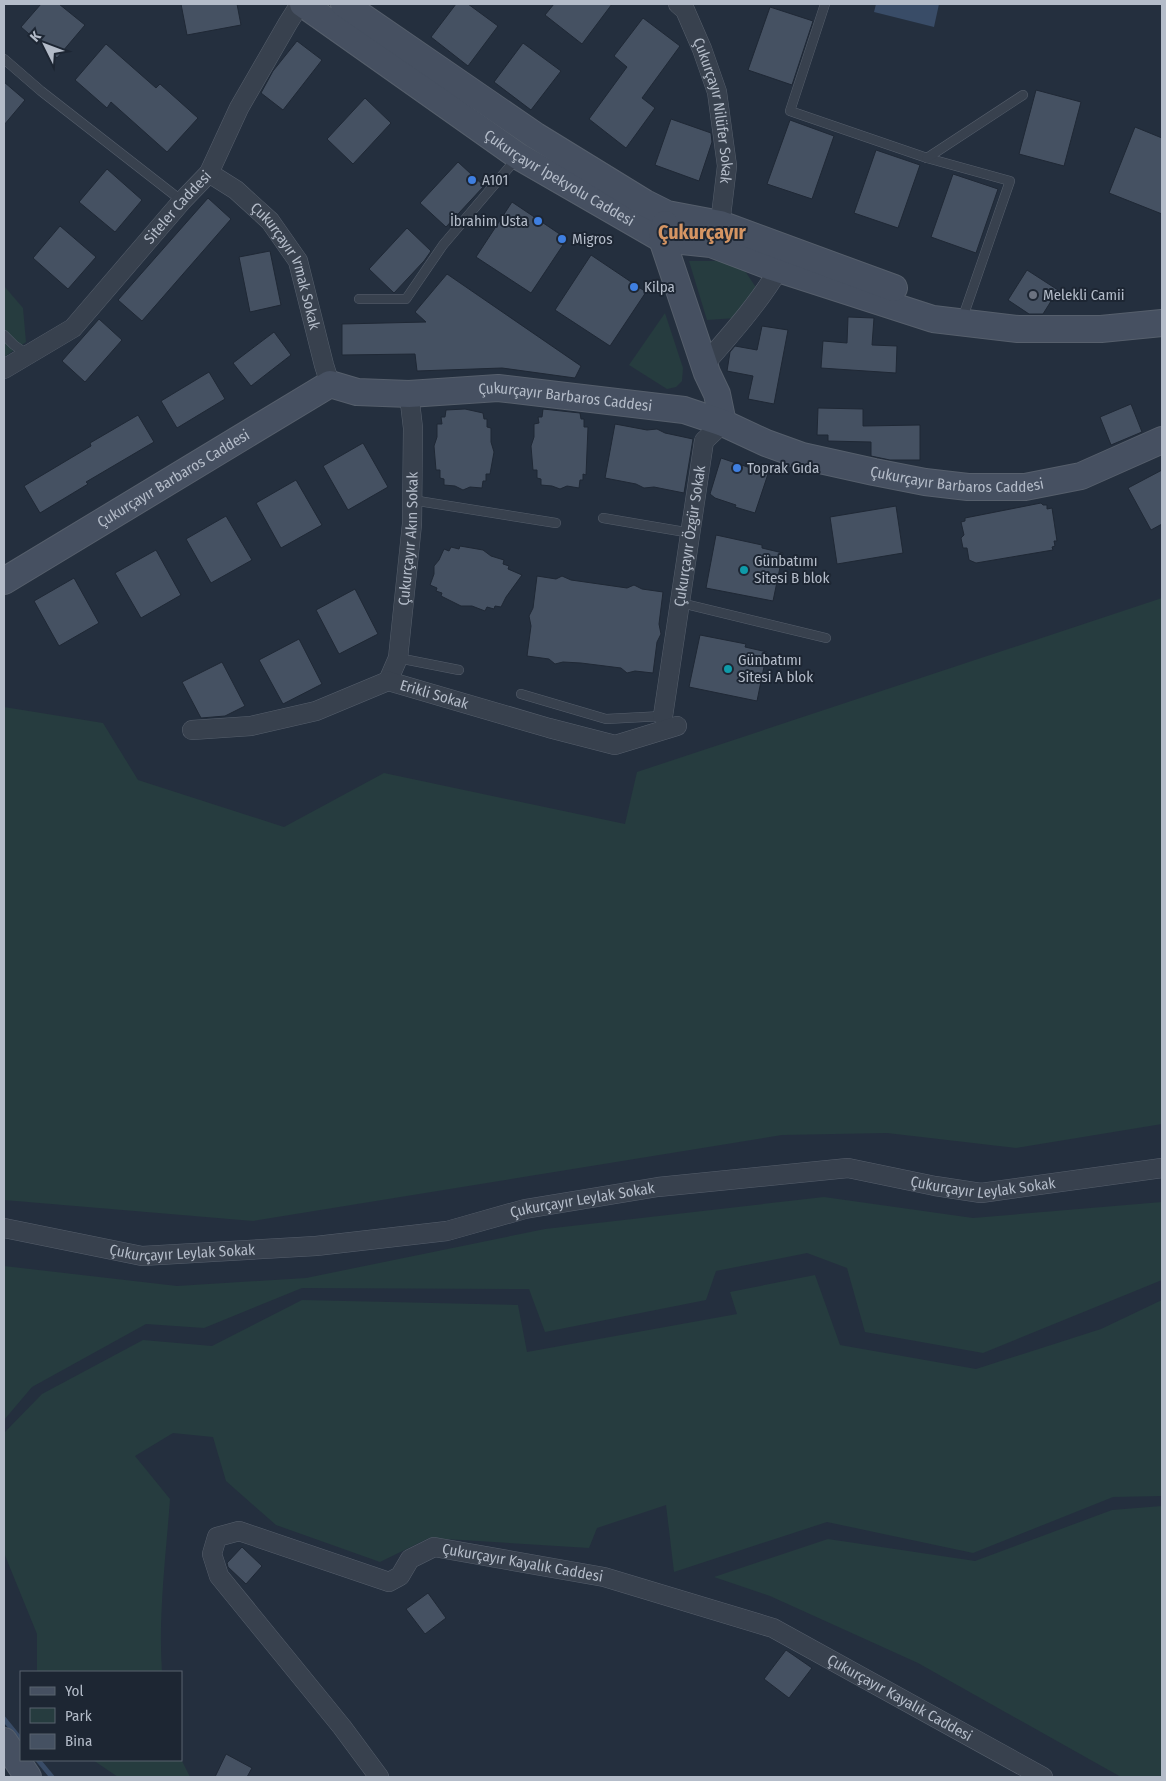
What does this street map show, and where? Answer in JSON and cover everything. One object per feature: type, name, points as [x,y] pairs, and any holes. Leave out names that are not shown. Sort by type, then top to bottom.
[{"type":"street","name":"Çukurçayır İpekyolu Caddesi","points":[[302,4],[518,156],[665,227],[779,269],[933,319],[1018,329],[1101,329],[1162,323]]},
{"type":"street","name":"Siteler Caddesi","points":[[4,369],[73,328],[182,201],[209,173],[239,108],[288,23],[302,4]]},
{"type":"street","name":"Çukurçayır İpekyolu Caddesi","points":[[344,4],[536,136],[645,204],[665,227]]},
{"type":"street","name":"Çukurçayır Nilüfer Sokak","points":[[678,4],[685,10],[702,49],[717,92],[727,166],[720,224]]},
{"type":"street","name":"Çukurçayır Irmak Sokak","points":[[209,173],[236,190],[270,221],[298,261],[330,384]]},
{"type":"street","name":"Çukurçayır İpekyolu Caddesi","points":[[665,227],[720,224],[909,294],[1018,329]]},
{"type":"street","points":[[665,227],[704,365],[717,394],[723,423]]},
{"type":"street","points":[[704,365],[742,320],[779,269]]},
{"type":"street","name":"Çukurçayır Barbaros Caddesi","points":[[4,581],[330,384],[358,392],[409,394],[498,388],[684,410],[723,423],[766,443],[802,456],[925,482],[968,487],[1026,487],[1081,476],[1162,440]]},
{"type":"street","name":"Çukurçayır Akın Sokak","points":[[388,680],[398,658],[412,524],[413,428],[409,394]]},
{"type":"street","name":"Çukurçayır Özgür Sokak","points":[[670,721],[681,603],[704,441],[723,423]]},
{"type":"street","name":"Erikli Sokak","points":[[192,730],[251,726],[316,711],[388,680],[521,720],[615,745],[670,721]]},
{"type":"street","name":"Çukurçayır Leylak Sokak","points":[[4,1228],[142,1256],[316,1246],[447,1231],[525,1210],[658,1187],[848,1168],[934,1186],[981,1193],[1162,1168]]},
{"type":"street","name":"Çukurçayır Kayalık Caddesi","points":[[379,1777],[342,1728],[219,1576],[212,1554],[217,1537],[239,1531],[389,1582],[400,1576],[410,1558],[434,1547],[604,1577],[773,1628],[1043,1777]]},
{"type":"street","points":[[4,1741],[28,1777]]},
{"type":"lane","points":[[824,4],[790,110],[927,158],[1010,181],[965,311]]},
{"type":"lane","points":[[4,59],[41,91],[182,201]]},
{"type":"lane","points":[[927,158],[1023,94]]},
{"type":"lane","points":[[359,299],[406,299],[442,245],[518,156]]},
{"type":"lane","points":[[4,335],[27,354]]},
{"type":"lane","points":[[412,500],[556,523]]},
{"type":"lane","points":[[602,518],[691,534]]},
{"type":"lane","points":[[681,603],[826,638]]},
{"type":"lane","points":[[398,658],[459,670]]},
{"type":"lane","points":[[521,694],[606,719],[670,721]]},
{"type":"green space","points":[[689,261],[716,261],[743,268],[759,292],[736,318],[707,320]]},
{"type":"green space","points":[[4,286],[23,308],[26,342],[4,357]]},
{"type":"green space","points":[[665,313],[683,368],[682,381],[676,387],[667,389],[629,365]]},
{"type":"green space","points":[[1162,598],[1162,1124],[1016,1148],[887,1133],[782,1135],[253,1221],[4,1200],[4,707],[103,723],[138,780],[284,827],[384,773],[625,824],[637,772]]},
{"type":"green space","points":[[824,1197],[973,1218],[1162,1202],[1162,1280],[983,1353],[865,1332],[847,1268],[807,1253],[716,1271],[706,1300],[545,1332],[529,1289],[302,1288],[204,1328],[146,1324],[32,1387],[4,1420],[4,1266],[177,1286],[306,1278],[545,1229]]},
{"type":"green space","points":[[815,1275],[840,1345],[976,1369],[1101,1329],[1162,1300],[1162,1496],[1113,1497],[973,1553],[827,1522],[674,1572],[666,1505],[597,1528],[589,1548],[429,1538],[380,1562],[276,1525],[226,1481],[213,1437],[173,1433],[135,1456],[170,1499],[162,1607],[162,1671],[37,1671],[37,1634],[4,1553],[4,1433],[42,1394],[143,1340],[212,1346],[302,1300],[518,1305],[527,1352],[737,1314],[730,1292]]},
{"type":"green space","points":[[1162,1506],[1162,1777],[1121,1777],[918,1663],[770,1596],[714,1577],[828,1539],[975,1561],[1112,1510]]},
{"type":"green space","points":[[94,1761],[182,1761],[190,1777],[118,1777]]},
{"type":"water","points":[[876,4],[939,4],[934,27],[874,12]]},
{"type":"building","points":[[41,4],[59,4],[85,25],[57,58],[21,27]]},
{"type":"building","points":[[181,4],[237,4],[241,25],[187,35]]},
{"type":"building","points":[[456,4],[468,4],[498,26],[468,66],[431,37]]},
{"type":"building","points":[[554,4],[612,4],[582,44],[545,15]]},
{"type":"building","points":[[770,7],[813,21],[792,85],[748,70]]},
{"type":"building","points":[[643,18],[680,46],[642,98],[655,108],[626,148],[589,119],[627,67],[614,56]]},
{"type":"building","points":[[297,41],[322,60],[283,110],[261,93],[273,71]]},
{"type":"building","points":[[523,43],[561,71],[531,110],[494,82]]},
{"type":"building","points":[[106,44],[156,88],[160,84],[198,118],[167,152],[111,102],[107,108],[75,80]]},
{"type":"building","points":[[4,82],[25,100],[4,125]]},
{"type":"building","points":[[1036,90],[1081,102],[1064,166],[1019,154]]},
{"type":"building","points":[[365,98],[391,123],[353,164],[327,139]]},
{"type":"building","points":[[671,119],[711,133],[712,142],[699,181],[655,165]]},
{"type":"building","points":[[790,120],[834,136],[812,199],[767,184]]},
{"type":"building","points":[[1135,127],[1162,138],[1162,214],[1109,193]]},
{"type":"building","points":[[876,150],[920,165],[898,228],[854,213]]},
{"type":"building","points":[[458,162],[484,186],[446,227],[420,203]]},
{"type":"building","points":[[107,169],[142,200],[115,232],[79,202]]},
{"type":"building","points":[[953,174],[998,189],[976,253],[931,237]]},
{"type":"building","points":[[208,198],[231,219],[142,321],[118,300]]},
{"type":"building","points":[[512,202],[567,239],[531,293],[476,257]]},
{"type":"building","points":[[60,226],[96,257],[68,289],[33,258]]},
{"type":"building","points":[[407,228],[431,251],[394,293],[369,269]]},
{"type":"building","points":[[270,251],[281,305],[250,312],[239,257]]},
{"type":"building","points":[[591,255],[646,292],[610,346],[555,310]]},
{"type":"building","name":"Melekli Camii","points":[[1027,270],[1058,290],[1043,314],[1029,314],[1008,300]]},
{"type":"building","points":[[447,274],[581,366],[575,378],[502,368],[417,371],[415,354],[342,355],[342,324],[426,322],[415,312]]},
{"type":"building","points":[[848,317],[874,318],[872,345],[897,346],[896,373],[821,368],[823,341],[847,343]]},
{"type":"building","points":[[99,319],[122,340],[85,382],[62,361]]},
{"type":"building","points":[[762,326],[788,330],[774,404],[748,399],[753,376],[727,371],[730,352],[735,346],[757,350]]},
{"type":"building","points":[[274,332],[291,355],[251,386],[233,363]]},
{"type":"building","points":[[209,372],[225,399],[177,428],[161,401]]},
{"type":"building","points":[[1131,404],[1142,432],[1111,445],[1100,417]]},
{"type":"building","points":[[818,408],[863,409],[863,426],[920,425],[920,460],[890,460],[871,456],[871,442],[828,441],[828,435],[817,435]]},
{"type":"building","points":[[465,409],[483,413],[484,419],[487,419],[487,427],[491,428],[491,442],[494,452],[490,474],[486,474],[486,481],[483,481],[482,488],[470,487],[463,490],[455,486],[444,485],[444,479],[440,478],[440,470],[436,470],[434,446],[437,437],[437,424],[442,424],[441,417],[445,417],[446,410]]},
{"type":"building","points":[[543,409],[580,413],[581,419],[584,419],[584,427],[588,427],[586,475],[583,474],[583,480],[580,480],[579,488],[567,486],[560,489],[541,485],[541,479],[537,478],[537,470],[533,470],[531,446],[534,437],[534,424],[539,423],[538,417],[542,417]]},
{"type":"building","points":[[138,415],[154,442],[86,482],[88,484],[40,513],[24,486],[91,446],[90,443]]},
{"type":"building","points":[[615,424],[647,430],[657,429],[665,433],[693,439],[684,493],[654,487],[644,488],[636,484],[605,478]]},
{"type":"building","points":[[363,443],[388,487],[348,510],[323,466]]},
{"type":"building","points":[[721,458],[768,474],[755,513],[735,507],[736,505],[715,498],[710,494]]},
{"type":"building","points":[[1162,470],[1162,524],[1151,530],[1128,488]]},
{"type":"building","points":[[296,480],[322,525],[281,548],[256,503]]},
{"type":"building","points":[[1041,503],[1047,505],[1047,509],[1052,508],[1057,541],[1054,541],[1055,546],[1052,547],[1053,550],[976,563],[969,560],[967,548],[963,548],[961,538],[964,535],[961,522],[965,521],[965,518]]},
{"type":"building","points":[[896,506],[903,553],[837,564],[830,517]]},
{"type":"building","points":[[226,516],[252,560],[211,583],[186,539]]},
{"type":"building","name":"Günbatımı Sitesi B blok","points":[[716,535],[762,545],[762,548],[783,553],[773,601],[706,588]]},
{"type":"building","points":[[460,546],[483,550],[491,556],[504,560],[503,564],[509,566],[508,569],[522,575],[501,607],[495,606],[494,609],[487,607],[485,611],[472,606],[461,606],[441,596],[442,593],[436,591],[437,588],[430,585],[434,574],[434,566],[444,549],[449,551],[451,547],[459,549]]},
{"type":"building","points":[[156,550],[181,595],[141,618],[115,573]]},
{"type":"building","points":[[537,576],[556,579],[562,576],[571,580],[627,588],[634,585],[642,589],[663,592],[659,624],[661,634],[657,642],[653,673],[635,671],[627,673],[621,668],[581,663],[563,662],[555,664],[549,659],[527,656],[531,626],[529,616],[533,608]]},
{"type":"building","points":[[74,578],[99,623],[59,646],[34,601]]},
{"type":"building","points":[[355,589],[378,634],[339,654],[316,610]]},
{"type":"building","name":"Günbatımı Sitesi A blok","points":[[700,635],[746,644],[745,647],[767,652],[757,701],[689,687]]},
{"type":"building","points":[[299,639],[322,684],[283,704],[259,660]]},
{"type":"building","points":[[222,662],[245,706],[225,716],[201,718],[182,682]]},
{"type":"building","points":[[242,1547],[262,1566],[246,1584],[228,1567],[227,1563]]},
{"type":"building","points":[[428,1593],[446,1618],[425,1634],[406,1609]]},
{"type":"building","points":[[786,1650],[812,1668],[789,1698],[764,1679]]},
{"type":"building","points":[[226,1754],[252,1768],[247,1777],[215,1777]]},
{"type":"waterway","points":[[4,1719],[20,1739]]},
{"type":"waterway","points":[[39,1761],[52,1777]]},
{"type":"place","name":"A101","points":[[472,180]]},
{"type":"place","name":"İbrahim Usta","points":[[538,221]]},
{"type":"place","name":"Migros","points":[[562,239]]},
{"type":"place","name":"Kilpa","points":[[634,287]]},
{"type":"place","name":"Melekli Camii","points":[[1033,295]]},
{"type":"place","name":"Toprak Gıda","points":[[737,468]]},
{"type":"place","name":"Günbatımı Sitesi B blok","points":[[744,570]]},
{"type":"place","name":"Günbatımı Sitesi A blok","points":[[728,669]]},
{"type":"district","name":"Çukurçayır","points":[[702,232]]}]
